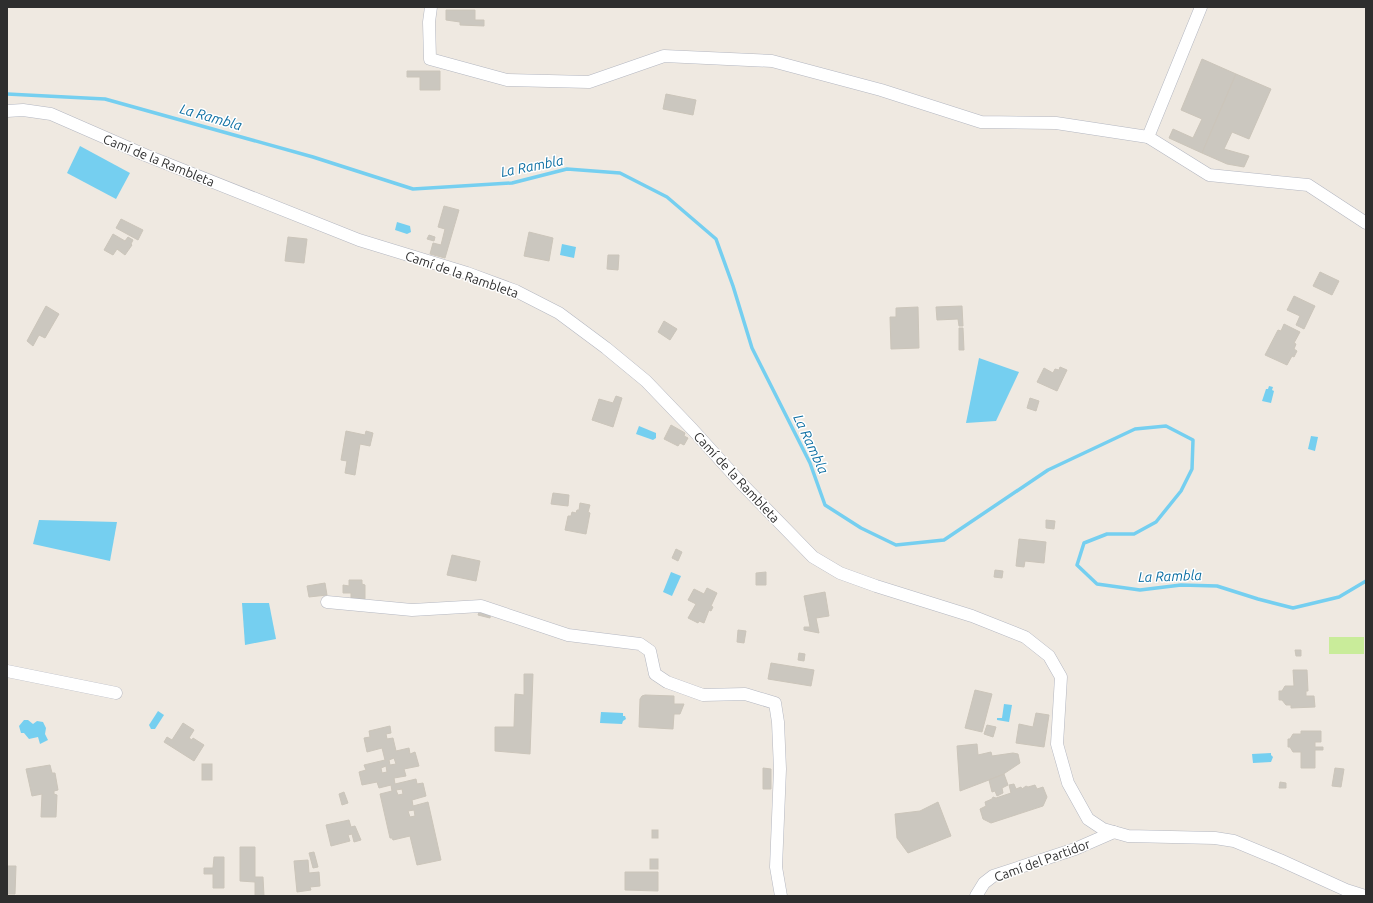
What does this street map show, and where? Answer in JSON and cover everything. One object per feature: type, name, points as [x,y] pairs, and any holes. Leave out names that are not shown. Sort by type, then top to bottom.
[{"type":"street","points":[[431,7],[429,22],[430,59],[507,80],[589,82],[664,56],[772,61],[881,90],[981,122],[1056,123],[1148,137],[1208,175],[1308,185],[1366,223]]},
{"type":"street","points":[[1148,137],[1201,7]]},
{"type":"street","name":"Camí de la Rambleta","points":[[7,111],[23,110],[51,114],[177,168],[313,220],[359,240],[467,273],[516,291],[559,313],[606,348],[646,381],[813,558],[840,573],[876,586],[972,616],[1025,636],[1049,656],[1061,677],[1057,744],[1068,783],[1088,818],[1103,829],[1128,836],[1215,838],[1234,841],[1346,890],[1365,896]]},
{"type":"street","points":[[327,602],[412,610],[481,606],[568,635],[640,644],[650,651],[655,674],[667,682],[703,695],[745,694],[774,703],[778,722],[780,769],[776,867],[781,896]]},
{"type":"street","points":[[7,671],[116,692]]},
{"type":"street","name":"Camí del Partidor","points":[[976,896],[984,883],[993,876],[1075,849],[1114,832]]},
{"type":"green space","points":[[1329,637],[1364,637],[1364,654],[1329,654]]},
{"type":"water","points":[[80,146],[130,173],[116,199],[67,173]]},
{"type":"water","points":[[397,222],[410,226],[411,232],[407,234],[395,230]]},
{"type":"water","points":[[562,244],[576,247],[574,258],[560,255]]},
{"type":"water","points":[[979,358],[1019,372],[996,421],[966,423]]},
{"type":"water","points":[[1269,386],[1273,387],[1272,390],[1274,391],[1271,403],[1262,401],[1266,389],[1268,389]]},
{"type":"water","points":[[639,426],[656,433],[656,438],[653,440],[636,434]]},
{"type":"water","points":[[1311,436],[1318,437],[1315,451],[1308,449]]},
{"type":"water","points":[[39,520],[117,522],[110,561],[33,544]]},
{"type":"water","points":[[671,572],[681,576],[672,596],[663,592]]},
{"type":"water","points":[[242,603],[269,603],[276,639],[245,645]]},
{"type":"water","points":[[1004,704],[1012,705],[1009,722],[997,720],[997,718],[1002,718]]},
{"type":"water","points":[[158,711],[164,715],[155,729],[151,729],[149,725]]},
{"type":"water","points":[[601,712],[623,713],[623,716],[625,716],[626,719],[622,724],[600,723]]},
{"type":"water","points":[[24,720],[28,720],[33,724],[37,721],[43,722],[46,728],[45,734],[48,740],[40,744],[38,737],[29,739],[24,733],[21,733],[19,726]]},
{"type":"water","points":[[1271,753],[1273,757],[1271,762],[1253,763],[1252,754]]},
{"type":"building","points":[[446,10],[475,10],[475,20],[484,20],[484,26],[460,25],[460,22],[446,20]]},
{"type":"building","points":[[1202,59],[1236,74],[1202,153],[1169,138],[1173,129],[1193,138],[1202,119],[1181,110]]},
{"type":"building","points":[[407,71],[440,71],[440,90],[420,90],[420,77],[407,77]]},
{"type":"building","points":[[1236,74],[1271,89],[1249,139],[1232,132],[1224,149],[1249,156],[1244,167],[1227,164],[1202,153]]},
{"type":"building","points":[[666,94],[696,100],[693,115],[663,109]]},
{"type":"building","points":[[444,206],[459,210],[445,258],[430,254],[433,243],[441,245],[445,229],[438,227]]},
{"type":"building","points":[[121,219],[143,230],[138,240],[116,228]]},
{"type":"building","points":[[529,232],[553,238],[549,261],[524,256]]},
{"type":"building","points":[[113,234],[125,241],[128,237],[133,240],[132,245],[125,255],[117,249],[113,255],[104,250]]},
{"type":"building","points":[[429,235],[435,237],[434,241],[427,239]]},
{"type":"building","points":[[288,237],[307,239],[304,263],[285,261]]},
{"type":"building","points":[[608,255],[619,255],[618,270],[607,269]]},
{"type":"building","points":[[1320,272],[1339,281],[1332,295],[1313,286]]},
{"type":"building","points":[[1294,296],[1315,306],[1304,329],[1296,325],[1300,316],[1287,310]]},
{"type":"building","points":[[46,306],[59,314],[45,338],[39,335],[33,346],[27,341]]},
{"type":"building","points":[[962,306],[963,326],[959,326],[958,319],[937,320],[936,307]]},
{"type":"building","points":[[918,307],[919,348],[891,349],[890,317],[896,317],[896,308]]},
{"type":"building","points":[[664,321],[677,329],[670,340],[658,332]]},
{"type":"building","points":[[1284,324],[1300,332],[1294,343],[1296,344],[1294,349],[1297,351],[1287,365],[1265,355],[1278,330],[1281,331]]},
{"type":"building","points":[[959,328],[963,328],[964,350],[959,350]]},
{"type":"building","points":[[1060,367],[1067,370],[1057,391],[1037,382],[1044,368],[1053,373],[1055,369],[1059,370]]},
{"type":"building","points":[[616,396],[622,398],[613,427],[592,420],[599,399],[613,403]]},
{"type":"building","points":[[1030,398],[1039,401],[1036,411],[1027,408]]},
{"type":"building","points":[[671,425],[685,433],[684,436],[688,438],[684,445],[680,443],[678,446],[664,439]]},
{"type":"building","points":[[346,431],[365,435],[366,431],[373,433],[370,446],[360,444],[355,475],[345,473],[347,461],[341,460]]},
{"type":"building","points":[[553,493],[569,495],[568,506],[551,504]]},
{"type":"building","points":[[580,503],[590,505],[586,534],[565,530],[568,516],[571,516],[572,512],[576,513],[577,510],[579,510]]},
{"type":"building","points":[[1046,520],[1055,521],[1054,529],[1046,528]]},
{"type":"building","points":[[1019,539],[1046,542],[1044,563],[1025,561],[1024,567],[1016,566]]},
{"type":"building","points":[[676,549],[682,552],[678,561],[672,558]]},
{"type":"building","points":[[452,555],[480,561],[476,581],[447,575]]},
{"type":"building","points":[[995,570],[1003,571],[1002,578],[994,577]]},
{"type":"building","points":[[766,572],[766,585],[756,585],[756,573]]},
{"type":"building","points":[[349,580],[362,580],[362,584],[365,585],[365,602],[351,601],[351,593],[343,593],[343,585],[349,586]]},
{"type":"building","points":[[325,583],[327,595],[309,597],[307,586]]},
{"type":"building","points":[[707,588],[717,593],[711,606],[713,607],[711,611],[709,610],[704,623],[699,621],[698,623],[688,618],[696,604],[688,600],[694,589],[704,594]]},
{"type":"building","points":[[825,592],[829,616],[816,618],[819,633],[804,630],[804,627],[810,627],[804,596]]},
{"type":"building","points":[[480,609],[491,612],[490,618],[478,615]]},
{"type":"building","points":[[738,630],[746,631],[744,643],[737,642]]},
{"type":"building","points":[[1295,650],[1301,650],[1301,656],[1296,656]]},
{"type":"building","points":[[799,653],[805,654],[804,661],[798,660]]},
{"type":"building","points":[[771,663],[814,670],[811,686],[768,679]]},
{"type":"building","points":[[1293,670],[1307,670],[1308,691],[1306,691],[1306,696],[1314,696],[1315,707],[1291,708],[1291,705],[1286,705],[1282,700],[1279,700],[1279,691],[1282,691],[1285,686],[1294,686]]},
{"type":"building","points":[[524,674],[533,674],[530,754],[495,751],[495,727],[514,727],[515,694],[524,695]]},
{"type":"building","points":[[975,690],[992,694],[982,732],[965,728]]},
{"type":"building","points":[[645,695],[674,696],[674,704],[684,704],[680,714],[674,714],[673,729],[639,727],[640,699]]},
{"type":"building","points":[[1036,713],[1049,715],[1044,747],[1016,743],[1019,724],[1033,727]]},
{"type":"building","points":[[183,723],[194,730],[189,738],[192,740],[193,738],[204,745],[194,761],[164,742],[167,737],[172,740]]},
{"type":"building","points":[[987,725],[996,727],[993,737],[984,734]]},
{"type":"building","points":[[390,726],[391,733],[386,734],[387,739],[393,738],[396,751],[409,748],[410,754],[415,752],[419,766],[404,769],[406,776],[394,778],[395,784],[416,779],[417,784],[423,783],[426,796],[412,800],[413,806],[428,802],[441,860],[417,865],[410,836],[393,840],[390,838],[380,794],[392,791],[391,785],[379,788],[377,782],[362,785],[359,772],[366,770],[364,765],[385,760],[382,748],[367,752],[364,738],[370,737],[369,731]],"holes":[[[394,758],[396,764],[390,765],[389,760]],[[386,766],[387,772],[382,773],[381,768]],[[402,789],[403,794],[398,795],[396,790]],[[414,810],[415,816],[410,817],[408,811]]]},
{"type":"building","points":[[1301,731],[1321,731],[1321,742],[1315,742],[1315,747],[1323,747],[1323,750],[1315,750],[1315,768],[1301,768],[1301,752],[1293,752],[1290,747],[1288,747],[1288,739],[1290,739],[1293,734],[1301,734]]},
{"type":"building","points":[[977,744],[978,755],[991,752],[992,756],[1013,753],[1018,754],[1020,763],[1002,775],[960,791],[957,746]]},
{"type":"building","points":[[202,764],[212,764],[212,780],[202,780]]},
{"type":"building","points":[[50,765],[52,773],[55,773],[58,790],[54,791],[54,794],[57,795],[56,817],[41,817],[42,794],[32,796],[26,769]]},
{"type":"building","points":[[763,768],[771,769],[771,789],[763,789]]},
{"type":"building","points":[[1335,768],[1344,769],[1341,787],[1332,786]]},
{"type":"building","points":[[1004,774],[1008,785],[1002,788],[1003,793],[997,796],[995,791],[992,792],[989,780]]},
{"type":"building","points":[[1280,782],[1286,783],[1286,788],[1279,788]]},
{"type":"building","points":[[1014,784],[1016,789],[1021,787],[1022,789],[1026,786],[1028,787],[1035,785],[1037,789],[1043,787],[1047,797],[1043,806],[991,823],[983,819],[980,809],[986,806],[985,802],[993,797],[996,798],[1011,793],[1009,785]]},
{"type":"building","points":[[344,792],[348,803],[342,805],[339,794]]},
{"type":"building","points":[[938,802],[951,836],[908,853],[897,838],[895,814],[920,811]]},
{"type":"building","points":[[349,820],[351,827],[355,826],[361,840],[354,842],[352,834],[348,835],[350,841],[331,846],[326,825]]},
{"type":"building","points":[[652,830],[658,830],[658,838],[652,838]]},
{"type":"building","points":[[240,847],[255,847],[255,877],[263,877],[264,896],[255,896],[255,882],[240,881]]},
{"type":"building","points":[[314,852],[318,867],[313,868],[309,853]]},
{"type":"building","points":[[214,857],[224,857],[224,888],[213,888],[213,874],[204,874],[204,868],[213,868]]},
{"type":"building","points":[[650,859],[658,859],[658,869],[650,869]]},
{"type":"building","points":[[308,860],[309,873],[319,872],[320,886],[310,887],[311,890],[297,892],[294,861]]},
{"type":"building","points":[[7,866],[16,866],[15,894],[7,894]]},
{"type":"building","points":[[625,872],[658,872],[658,891],[625,890]]},
{"type":"waterway","name":"La Rambla","points":[[7,94],[105,99],[313,157],[413,189],[512,183],[567,169],[620,173],[667,197],[716,239],[733,286],[752,348],[810,463],[825,505],[861,528],[896,545],[944,540],[1048,470],[1135,429],[1166,426],[1193,440],[1192,469],[1181,491],[1156,522],[1134,534],[1107,534],[1084,543],[1077,565],[1097,584],[1140,590],[1181,585],[1217,586],[1293,608],[1339,597],[1366,581]]}]
